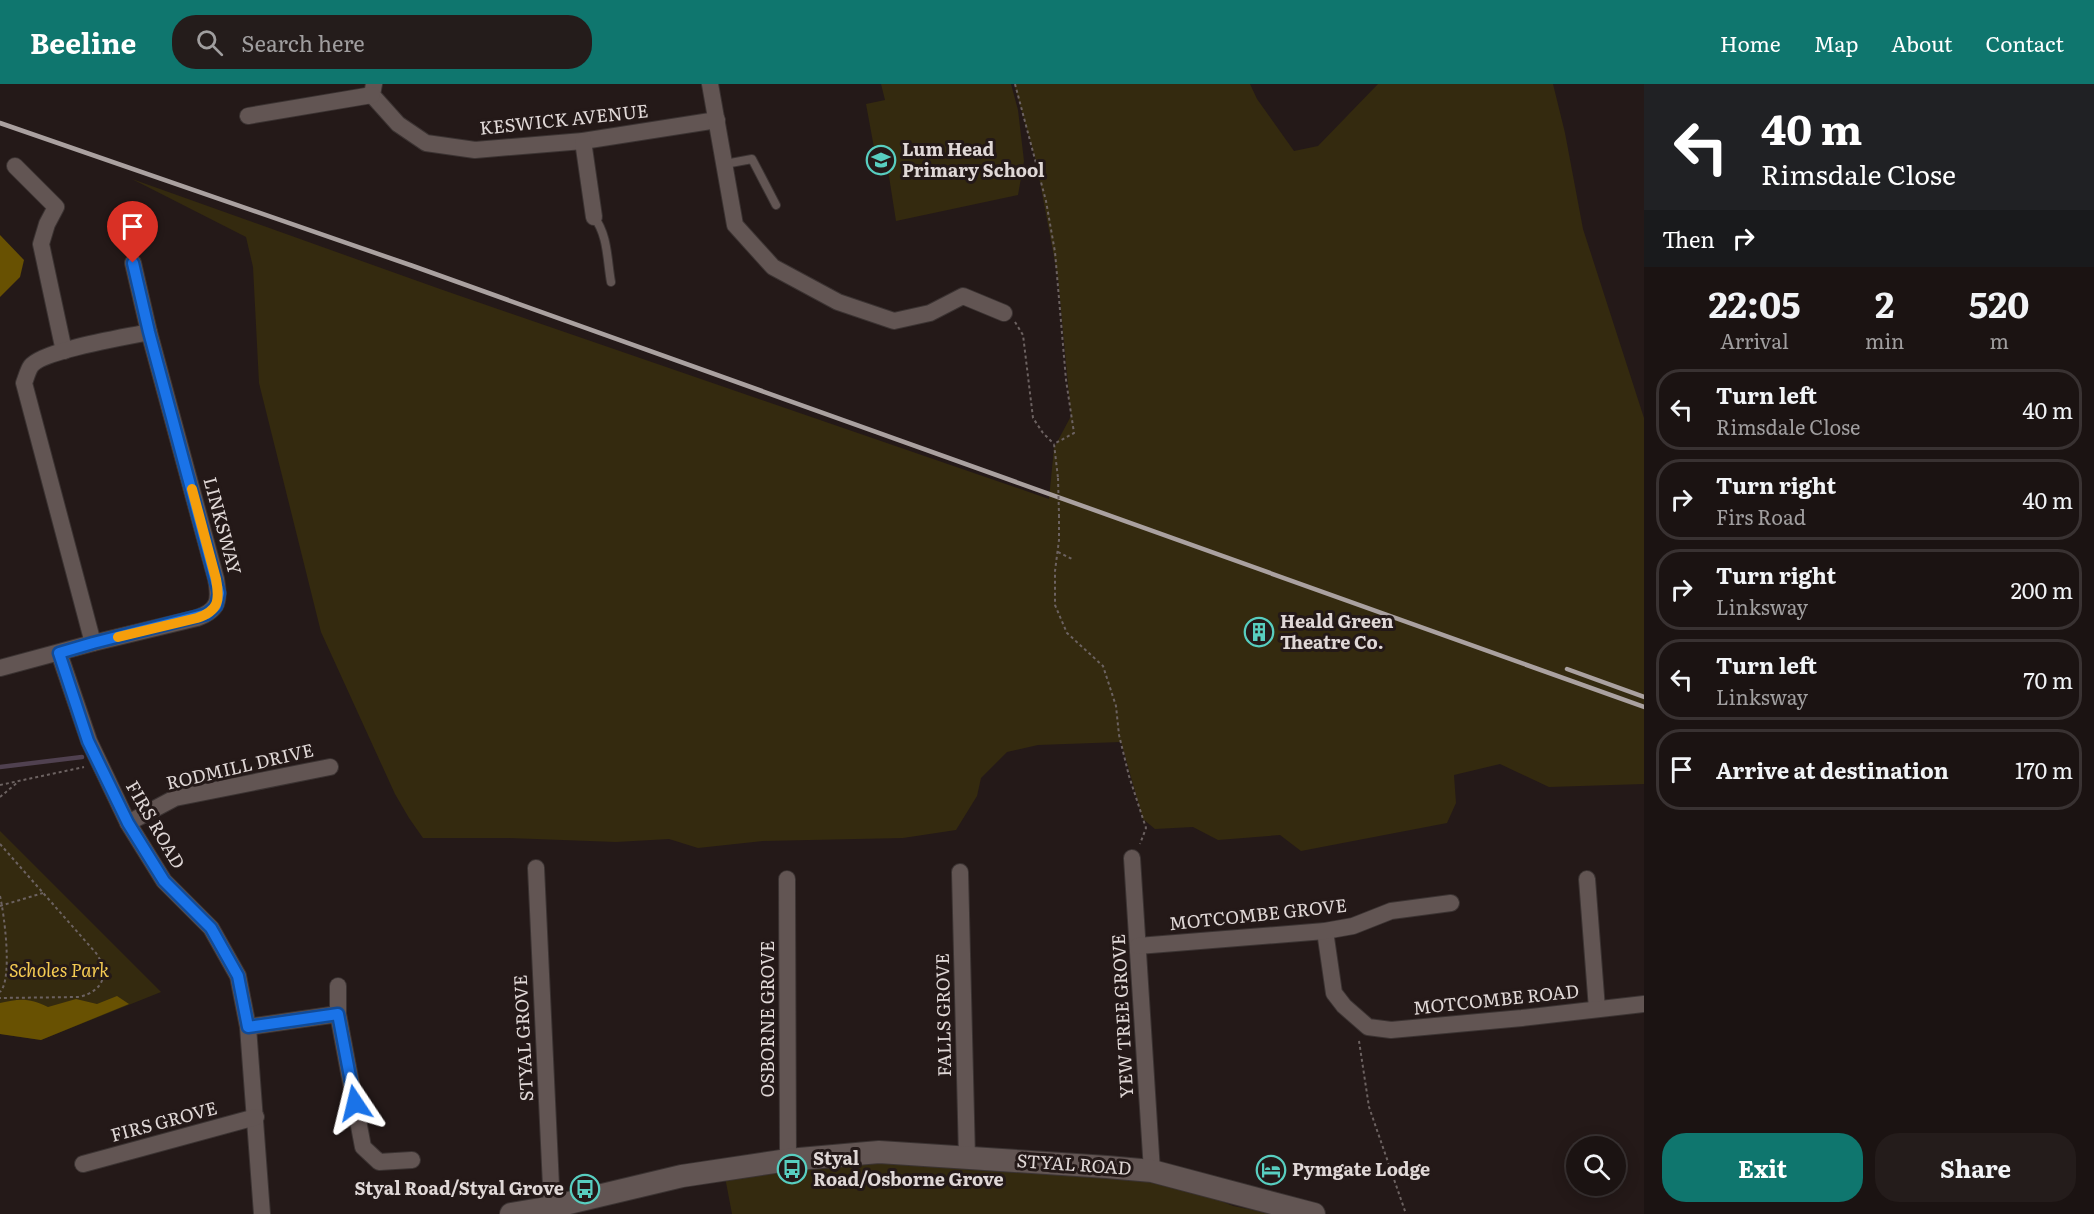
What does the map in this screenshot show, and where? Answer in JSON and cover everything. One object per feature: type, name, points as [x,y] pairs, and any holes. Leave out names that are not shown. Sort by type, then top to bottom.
[{"type":"main road","name":"STYAL ROAD","points":[[511,1214],[552,1207],[682,1176],[788,1160],[879,1152],[1152,1172],[1314,1214]]},
{"type":"street","points":[[710,84],[735,225],[773,267],[838,302],[894,321],[930,313],[963,296],[1004,313]]},
{"type":"street","points":[[248,116],[373,89]]},
{"type":"street","name":"KESWICK AVENUE","points":[[373,89],[398,124],[426,143],[475,150],[583,141],[717,120]]},
{"type":"street","points":[[583,141],[594,217]]},
{"type":"street","points":[[15,166],[56,207],[47,224],[41,244],[64,351]]},
{"type":"street","name":"LINKSWAY","points":[[0,668],[207,614],[216,606],[219,593],[149,332],[133,263]]},
{"type":"street","points":[[93,643],[24,383],[31,365],[45,357],[149,332]]},
{"type":"street","name":"FIRS ROAD","points":[[59,653],[88,741],[128,823],[164,881],[211,928],[238,976],[248,1027],[262,1214]]},
{"type":"street","name":"RODMILL DRIVE","points":[[128,823],[176,798],[330,767]]},
{"type":"street","name":"YEW TREE GROVE","points":[[1132,858],[1152,1172]]},
{"type":"street","name":"STYAL GROVE","points":[[536,868],[552,1207]]},
{"type":"street","name":"FALLS GROVE","points":[[960,872],[967,1158]]},
{"type":"street","name":"OSBORNE GROVE","points":[[787,879],[788,1160]]},
{"type":"street","points":[[1587,879],[1597,1009]]},
{"type":"street","name":"MOTCOMBE GROVE","points":[[1138,946],[1324,931],[1353,926],[1391,911],[1451,903]]},
{"type":"street","points":[[1324,931],[1334,993],[1356,1017]]},
{"type":"street","points":[[338,986],[338,1014],[363,1148],[375,1167],[412,1160]]},
{"type":"street","name":"MOTCOMBE ROAD","points":[[1356,1017],[1368,1027],[1391,1030],[1644,1004]]},
{"type":"street","points":[[248,1027],[338,1014]]},
{"type":"street","name":"FIRS GROVE","points":[[83,1164],[256,1117]]},
{"type":"lane","points":[[725,164],[752,159],[776,206]]},
{"type":"lane","points":[[594,217],[601,227],[604,239],[610,282]]},
{"type":"path","points":[[1015,84],[1046,201],[1061,305],[1066,380],[1074,433],[1054,444]]},
{"type":"path","points":[[1004,313],[1016,322],[1023,335],[1033,418],[1054,444],[1059,515],[1055,605],[1067,633],[1103,666],[1116,706],[1119,735],[1146,828],[1132,858]]},
{"type":"path","points":[[1058,552],[1074,560]]},
{"type":"path","points":[[0,784],[99,764]]},
{"type":"path","points":[[0,797],[18,782]]},
{"type":"path","points":[[0,844],[96,953],[105,970],[104,978],[92,992],[79,997],[0,998]]},
{"type":"path","points":[[1,906],[43,893]]},
{"type":"path","points":[[0,896],[6,943],[6,973],[4,988],[0,992]]},
{"type":"path","points":[[1356,1017],[1369,1107],[1406,1214]]},
{"type":"green space","points":[[881,84],[1011,84],[1018,110],[1024,161],[1018,195],[896,221],[885,151],[875,153],[866,104],[885,100]]},
{"type":"green space","points":[[1014,84],[1250,84],[1257,99],[1294,151],[1318,146],[1378,84],[1553,84],[1565,133],[1583,229],[1644,418],[1644,784],[1549,787],[1500,764],[1454,775],[1456,803],[1447,823],[1301,851],[1280,835],[1218,840],[1193,827],[1155,829],[1143,819],[1121,742],[1038,745],[1007,752],[981,778],[977,796],[956,830],[903,838],[763,841],[698,848],[669,839],[616,842],[423,838],[395,794],[321,632],[259,383],[253,267],[246,237],[132,179],[440,289],[1049,499],[1054,448],[1071,416],[1058,278],[1036,161]]},
{"type":"green space","name":"Scholes Park","points":[[0,831],[161,992],[41,1040],[0,1034]]},
{"type":"green space","points":[[870,1159],[1151,1179],[1198,1192],[1233,1206],[1272,1214],[732,1214],[725,1177]]},
{"type":"shaded area","points":[[0,235],[24,260],[20,277],[0,297]]},
{"type":"shaded area","points":[[117,996],[129,1004],[41,1040],[0,1034],[0,1003],[25,1000],[48,1007],[76,999],[97,1004]]},
{"type":"waterway","points":[[0,767],[82,757]]},
{"type":"railway","points":[[0,123],[413,266],[1644,707]]},
{"type":"railway","points":[[1567,669],[1644,697]]},
{"type":"slow traffic","points":[[118,637],[197,618],[207,614],[216,606],[219,593],[192,489]]},
{"type":"place","name":"Lum Head Primary School","points":[[881,160]]},
{"type":"place","name":"Heald Green Theatre Co.","points":[[1259,632]]},
{"type":"place","name":"Styal Road/Osborne Grove","points":[[792,1169]]},
{"type":"place","name":"Pymgate Lodge","points":[[1271,1170]]},
{"type":"place","name":"Styal Road/Styal Grove","points":[[585,1189]]},
{"type":"route","points":[[133,263],[149,332],[219,593],[216,606],[207,614],[197,618],[59,653],[88,741],[128,823],[164,881],[211,928],[238,976],[248,1027],[338,1014],[355,1103]]}]
